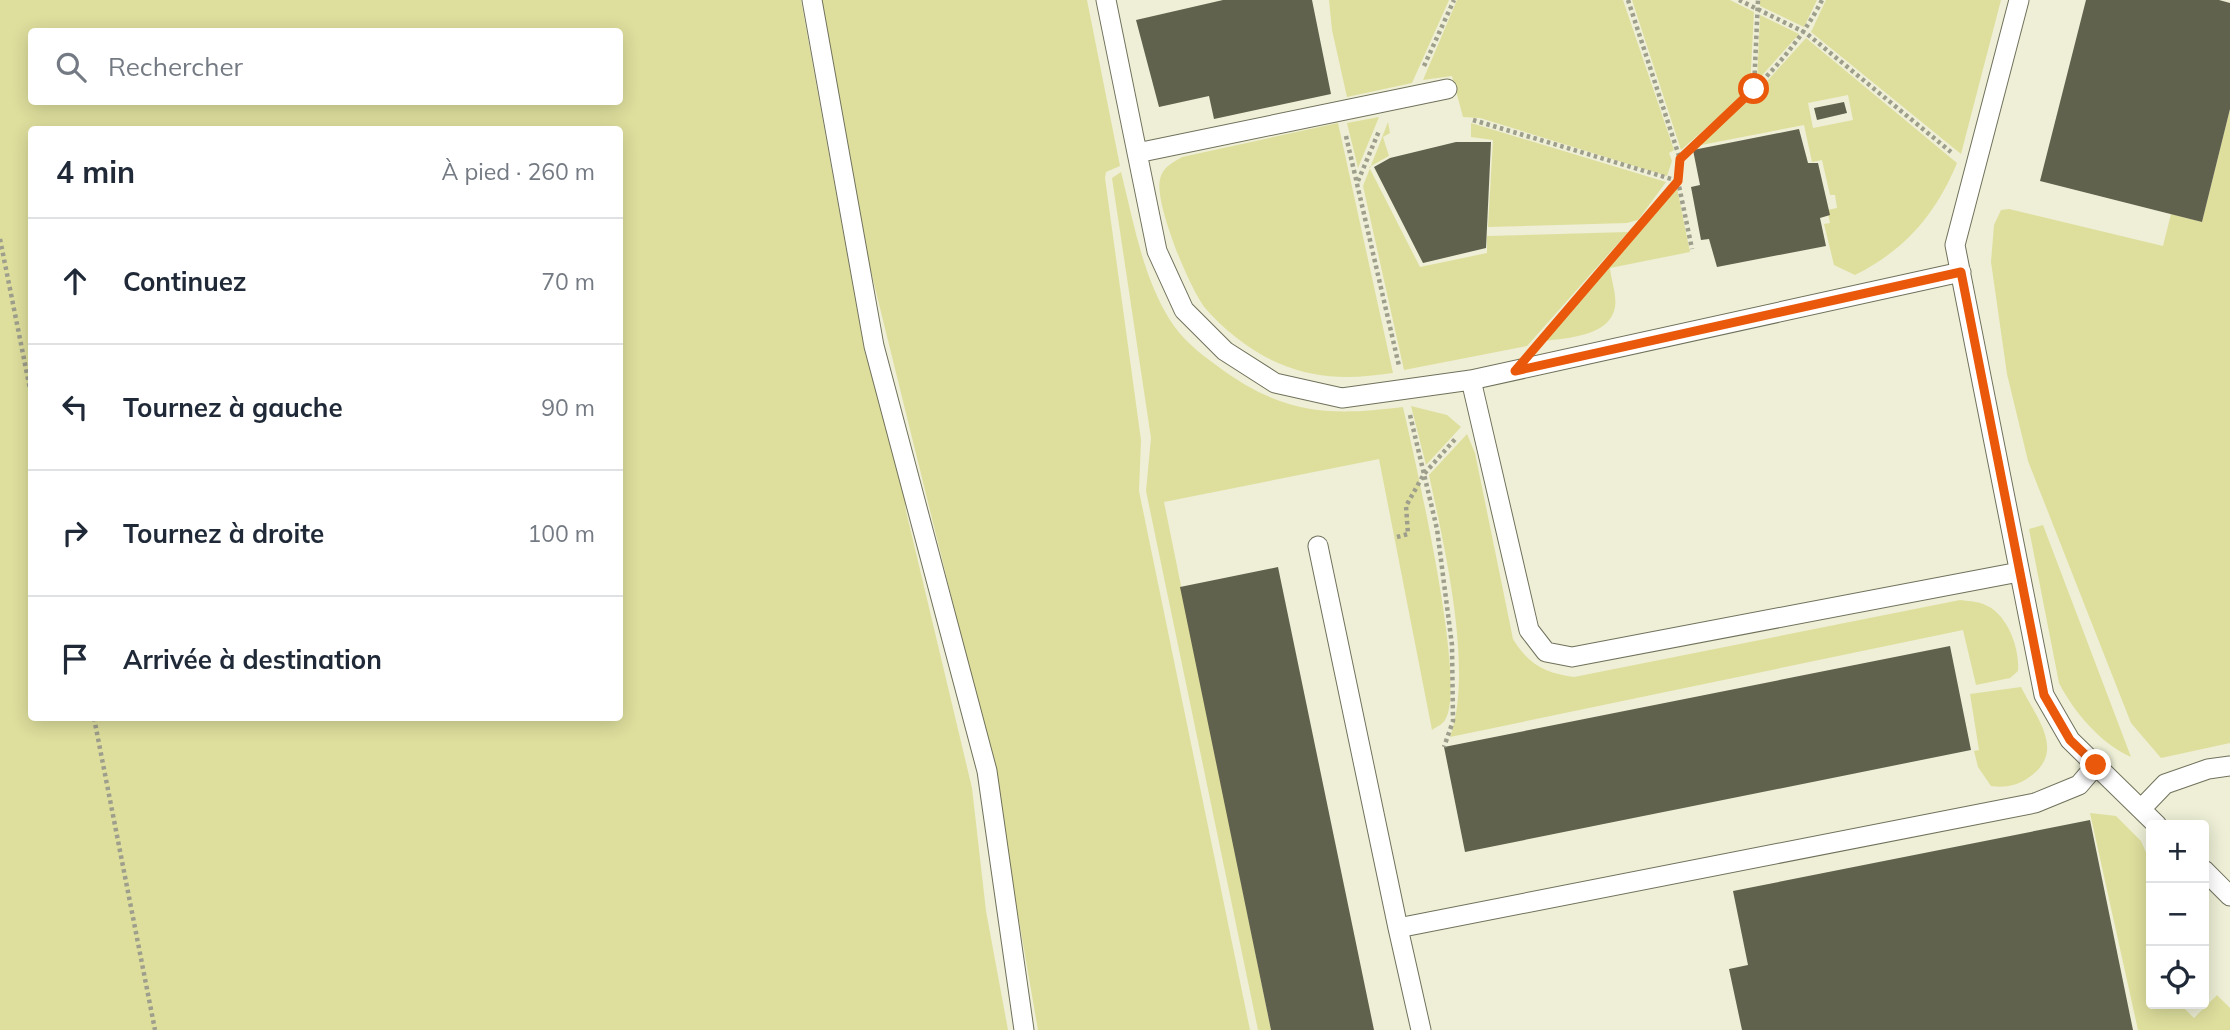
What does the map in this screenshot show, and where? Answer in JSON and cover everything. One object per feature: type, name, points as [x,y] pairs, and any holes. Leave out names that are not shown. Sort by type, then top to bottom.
[{"type":"lane","points":[[812,0],[874,346],[986,771],[1024,1030]]},
{"type":"lane","points":[[1106,0],[1157,251],[1184,310],[1225,351],[1275,383],[1342,398],[1471,380],[1961,272]]},
{"type":"lane","points":[[2019,0],[1955,245],[2044,695],[2070,740],[2152,820]]},
{"type":"lane","points":[[1137,153],[1447,89]]},
{"type":"lane","points":[[1471,380],[1529,630],[1546,652],[1572,657],[2019,572]]},
{"type":"lane","points":[[1318,546],[1421,1030]]},
{"type":"lane","points":[[1398,928],[2035,803],[2079,785],[2096,765]]},
{"type":"lane","points":[[2141,809],[2165,784],[2208,769],[2230,766]]},
{"type":"lane","points":[[2209,875],[2230,896]]},
{"type":"path","points":[[1357,183],[1454,0]]},
{"type":"path","points":[[1628,0],[1680,159],[1678,181],[1692,249]]},
{"type":"path","points":[[1740,0],[1805,33],[1975,170]]},
{"type":"path","points":[[1754,89],[1758,0]]},
{"type":"path","points":[[1680,159],[1754,89],[1805,33],[1822,0]]},
{"type":"path","points":[[1341,111],[1437,529],[1452,645],[1453,721],[1444,747]]},
{"type":"path","points":[[1473,120],[1678,181]]},
{"type":"path","points":[[1515,371],[1678,181]]},
{"type":"path","points":[[0,239],[28,379]]},
{"type":"path","points":[[1397,537],[1408,534],[1406,506],[1424,474],[1478,412]]},
{"type":"path","points":[[95,721],[155,1030]]},
{"type":"green space","points":[[0,0],[801,0],[865,353],[900,466],[906,511],[972,788],[986,911],[1008,1030],[0,1030]]},
{"type":"green space","points":[[813,0],[1087,0],[1120,166],[1106,172],[1105,178],[1141,440],[1139,491],[1250,1030],[1038,1030],[990,753],[857,215]]},
{"type":"green space","points":[[1329,0],[1449,0],[1412,83],[1347,97],[1332,30]]},
{"type":"green space","points":[[1457,0],[1623,0],[1674,150],[1669,153],[1672,161],[1667,176],[1480,118],[1463,117],[1452,76],[1423,80]]},
{"type":"green space","points":[[1632,0],[1730,0],[1754,12],[1750,89],[1681,150]]},
{"type":"green space","points":[[1760,0],[1817,0],[1804,27],[1760,6]]},
{"type":"green space","points":[[1826,0],[2001,0],[1961,154],[1811,32]]},
{"type":"green space","points":[[1760,15],[1799,34],[1757,81]]},
{"type":"green space","points":[[1806,38],[1957,163],[1939,198],[1917,229],[1889,254],[1855,275],[1834,265],[1824,224],[1830,223],[1827,210],[1837,208],[1835,195],[1830,195],[1822,160],[1812,162],[1804,125],[1696,146],[1769,79]],"holes":[[[1848,95],[1853,120],[1813,128],[1808,103]]]},
{"type":"green space","points":[[2230,109],[2230,743],[2161,758],[2131,723],[2028,461],[2007,374],[1991,262],[1994,225],[2001,210],[2009,209],[2163,246],[2171,214],[2202,222]]},
{"type":"green space","points":[[1379,117],[1358,168],[1347,123]]},
{"type":"green space","points":[[1388,122],[1390,133],[1383,137],[1389,156],[1371,166]]},
{"type":"green space","points":[[1338,123],[1393,373],[1335,377],[1307,373],[1268,358],[1239,340],[1213,317],[1199,299],[1183,266],[1162,207],[1161,175],[1168,166],[1182,157]]},
{"type":"green space","points":[[1471,123],[1666,182],[1638,220],[1627,223],[1488,227],[1493,140],[1471,137]]},
{"type":"green space","points":[[1370,169],[1420,267],[1487,253],[1487,236],[1628,232],[1527,346],[1404,370],[1363,186]]},
{"type":"green space","points":[[1121,172],[1152,285],[1174,327],[1197,350],[1239,381],[1261,393],[1304,408],[1350,411],[1403,407],[1437,569],[1450,663],[1450,699],[1445,720],[1432,730],[1379,459],[1164,502],[1271,1030],[1258,1030],[1146,491],[1151,438],[1112,178]]},
{"type":"green space","points":[[1677,188],[1690,252],[1610,268],[1615,307],[1605,324],[1587,334],[1544,341]]},
{"type":"green space","points":[[1411,406],[1447,415],[1461,427],[1426,465]]},
{"type":"green space","points":[[1467,434],[1475,453],[1513,639],[1525,655],[1546,670],[1574,677],[1960,600],[1983,604],[1999,615],[2014,642],[2018,671],[2010,678],[1976,685],[1963,630],[1450,737],[1457,709],[1458,643],[1449,571],[1429,475]]},
{"type":"green space","points":[[2043,525],[2131,757],[2109,744],[2089,726],[2059,683],[2029,529]]},
{"type":"green space","points":[[2021,687],[2041,723],[2047,746],[2046,757],[2040,768],[2023,781],[2010,786],[1991,786],[1978,767],[1974,751],[1979,750],[1970,694]]},
{"type":"green space","points":[[2090,813],[2116,816],[2141,841],[2146,852],[2146,1009],[2185,1009],[2194,1018],[2203,1009],[2209,1009],[2209,1003],[2217,995],[2230,1008],[2230,1030],[2138,1030]]},
{"type":"building","points":[[1223,0],[1312,0],[1331,94],[1214,119],[1209,96],[1159,107],[1136,20]]},
{"type":"building","points":[[2086,0],[2219,0],[2230,3],[2230,109],[2202,222],[2040,181]]},
{"type":"building","points":[[1844,102],[1847,113],[1817,120],[1814,108]]},
{"type":"building","points":[[1799,129],[1808,163],[1818,163],[1830,215],[1820,218],[1826,246],[1717,267],[1709,239],[1701,240],[1691,187],[1700,185],[1693,150]]},
{"type":"building","points":[[1456,142],[1491,142],[1486,248],[1423,263],[1374,167],[1390,158]]},
{"type":"building","points":[[1278,567],[1374,1030],[1271,1030],[1180,587]]},
{"type":"building","points":[[1950,646],[1971,750],[1465,852],[1444,747]]},
{"type":"building","points":[[2090,820],[2133,1030],[1742,1030],[1729,969],[1748,965],[1733,891]]},
{"type":"route","points":[[1754,89],[1680,159],[1678,181],[1515,371],[1961,272],[2044,695],[2070,740],[2096,765]]}]
